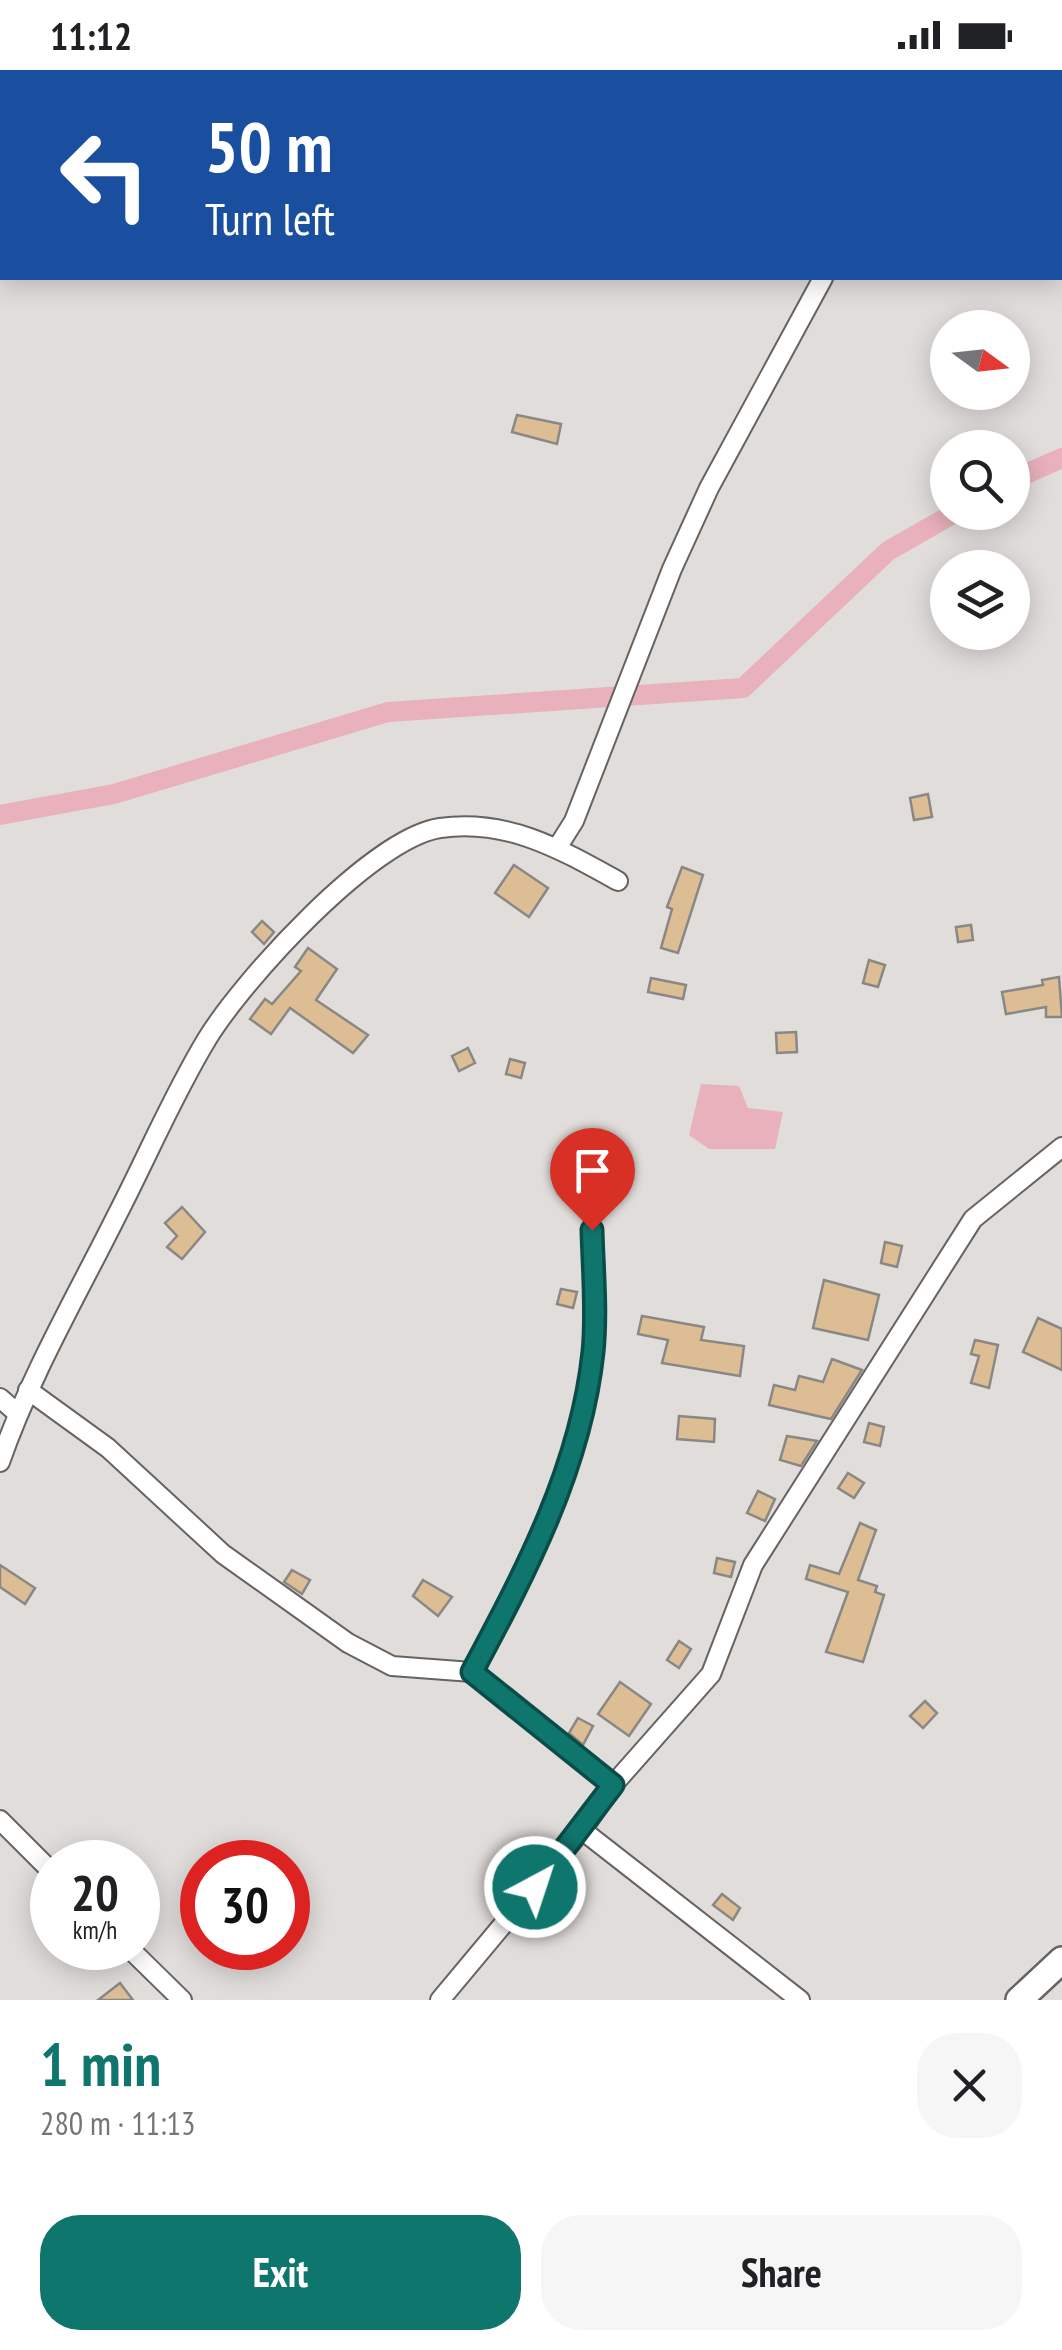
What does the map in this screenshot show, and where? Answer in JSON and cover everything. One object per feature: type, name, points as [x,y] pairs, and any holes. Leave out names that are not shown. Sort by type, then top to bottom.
[{"type":"main road","points":[[1019,2000],[1062,1960]]},
{"type":"street","points":[[558,848],[574,821],[672,569],[709,488],[822,280]]},
{"type":"street","points":[[0,1462],[28,1390],[208,1037],[292,933],[394,846],[437,828],[479,827],[522,833],[618,881]]},
{"type":"street","points":[[440,2000],[582,1830],[613,1785],[711,1674],[753,1566],[973,1219],[1062,1147]]},
{"type":"street","points":[[472,1672],[538,1548],[584,1405],[594,1340],[592,1230]]},
{"type":"street","points":[[28,1390],[108,1448],[223,1554],[348,1643],[392,1666],[472,1672],[613,1785]]},
{"type":"street","points":[[0,1398],[17,1413]]},
{"type":"street","points":[[0,1820],[30,1850]]},
{"type":"street","points":[[582,1830],[800,2000]]},
{"type":"street","points":[[151,1970],[182,2000]]},
{"type":"shaded area","points":[[701,1084],[739,1086],[748,1108],[783,1112],[775,1149],[709,1149],[689,1135]]},
{"type":"building","points":[[517,415],[561,424],[557,444],[512,432]]},
{"type":"building","points":[[928,794],[932,817],[914,820],[910,798]]},
{"type":"building","points":[[514,865],[548,888],[529,917],[495,893]]},
{"type":"building","points":[[682,867],[703,875],[678,953],[661,948],[672,909],[667,907]]},
{"type":"building","points":[[262,921],[274,932],[264,944],[252,932]]},
{"type":"building","points":[[971,925],[973,940],[958,942],[956,927]]},
{"type":"building","points":[[308,948],[337,969],[316,1000],[368,1035],[353,1053],[290,1008],[271,1034],[250,1019],[265,999],[272,1004],[301,971],[295,967]]},
{"type":"building","points":[[869,960],[885,965],[878,987],[863,983]]},
{"type":"building","points":[[1059,977],[1062,1017],[1046,1017],[1046,1007],[1006,1014],[1002,992],[1043,985],[1042,980]]},
{"type":"building","points":[[651,978],[686,985],[683,999],[648,992]]},
{"type":"building","points":[[796,1032],[797,1052],[777,1053],[776,1033]]},
{"type":"building","points":[[468,1048],[475,1063],[459,1071],[452,1056]]},
{"type":"building","points":[[510,1059],[525,1063],[521,1078],[506,1074]]},
{"type":"building","points":[[182,1207],[205,1232],[182,1259],[167,1247],[177,1236],[165,1223]]},
{"type":"building","points":[[885,1242],[902,1246],[897,1267],[881,1263]]},
{"type":"building","points":[[824,1280],[879,1295],[868,1340],[813,1328]]},
{"type":"building","points":[[561,1289],[577,1292],[573,1308],[557,1304]]},
{"type":"building","points":[[642,1316],[704,1327],[701,1340],[744,1346],[740,1376],[662,1363],[668,1340],[638,1334]]},
{"type":"building","points":[[1038,1318],[1062,1329],[1062,1370],[1023,1352]]},
{"type":"building","points":[[975,1340],[998,1345],[989,1388],[971,1383],[979,1356],[971,1354]]},
{"type":"building","points":[[832,1359],[862,1370],[831,1419],[769,1405],[774,1385],[795,1390],[799,1376],[823,1382]]},
{"type":"building","points":[[679,1416],[715,1419],[714,1442],[677,1439]]},
{"type":"building","points":[[869,1423],[884,1427],[880,1446],[864,1442]]},
{"type":"building","points":[[787,1436],[817,1441],[801,1466],[780,1460]]},
{"type":"building","points":[[848,1473],[864,1483],[854,1498],[838,1488]]},
{"type":"building","points":[[758,1491],[775,1499],[765,1521],[747,1513]]},
{"type":"building","points":[[860,1523],[876,1530],[858,1580],[877,1586],[875,1592],[884,1595],[863,1662],[826,1652],[848,1592],[806,1579],[810,1565],[839,1574]]},
{"type":"building","points":[[717,1558],[735,1562],[731,1577],[714,1573]]},
{"type":"building","points":[[0,1565],[35,1588],[25,1604],[0,1587]]},
{"type":"building","points":[[292,1570],[310,1580],[302,1594],[284,1582]]},
{"type":"building","points":[[423,1580],[452,1597],[438,1616],[413,1596]]},
{"type":"building","points":[[679,1641],[691,1649],[679,1668],[667,1660]]},
{"type":"building","points":[[620,1682],[651,1704],[629,1736],[598,1714]]},
{"type":"building","points":[[925,1701],[937,1713],[923,1728],[910,1716]]},
{"type":"building","points":[[578,1718],[593,1726],[583,1745],[569,1733]]},
{"type":"building","points":[[722,1894],[740,1908],[733,1920],[713,1905]]},
{"type":"building","points":[[120,1983],[133,2000],[98,2000]]},
{"type":"waterway","points":[[1030,472],[1062,458]]},
{"type":"waterway","points":[[0,815],[114,794],[388,712],[743,688],[888,551],[930,527]]},
{"type":"route","points":[[535,1887],[613,1785],[472,1672],[538,1548],[584,1405],[594,1340],[592,1230]]}]
